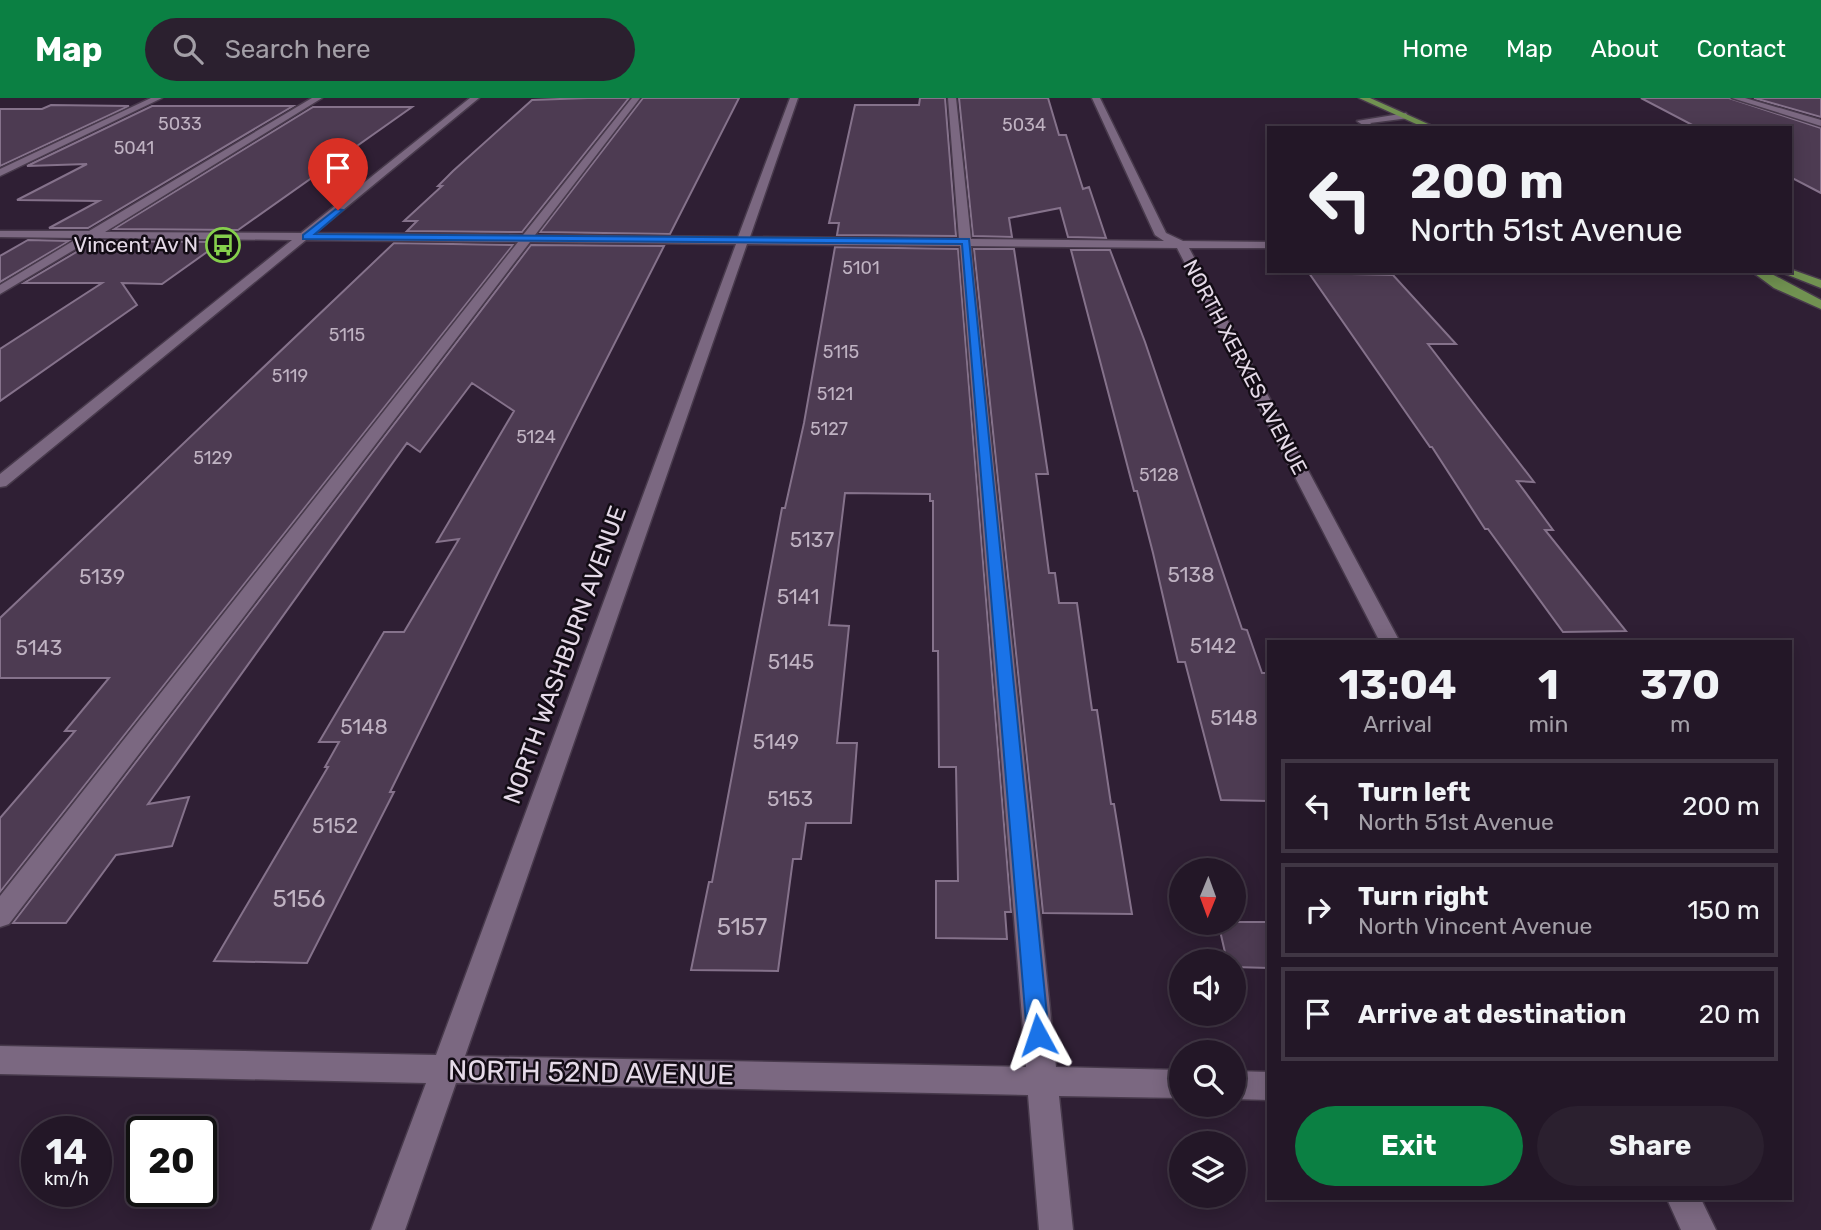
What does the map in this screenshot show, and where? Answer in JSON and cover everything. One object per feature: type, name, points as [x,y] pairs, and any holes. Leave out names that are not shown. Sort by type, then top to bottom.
[{"type":"main road","points":[[1363,98],[1429,126]]},
{"type":"main road","points":[[1760,273],[1778,285],[1821,305]]},
{"type":"main road","points":[[1790,273],[1821,284]]},
{"type":"street","points":[[0,173],[158,98]]},
{"type":"street","points":[[0,290],[318,98]]},
{"type":"street","points":[[0,482],[475,98]]},
{"type":"street","points":[[0,916],[636,98]]},
{"type":"street","name":"NORTH WASHBURN AVENUE","points":[[388,1230],[794,98]]},
{"type":"street","points":[[952,98],[1056,1230]]},
{"type":"street","name":"NORTH XERXES AVENUE","points":[[1096,98],[1161,234],[1181,244],[1389,640]]},
{"type":"street","points":[[1736,98],[1821,123]]},
{"type":"street","points":[[1371,126],[1361,121],[1406,116]]},
{"type":"street","points":[[1385,126],[1422,123]]},
{"type":"street","points":[[0,234],[1267,245]]},
{"type":"street","name":"NORTH 52ND AVENUE","points":[[0,1060],[1169,1084]]},
{"type":"street","points":[[1246,1085],[1267,1086]]},
{"type":"street","points":[[1684,1200],[1699,1230]]},
{"type":"building","points":[[629,98],[522,232],[407,231],[417,221],[404,221],[442,186],[438,186],[453,171],[532,100]]},
{"type":"building","points":[[643,98],[739,98],[670,234],[540,232]]},
{"type":"building","points":[[920,98],[945,98],[956,236],[837,235],[839,223],[829,223],[855,105],[919,105]]},
{"type":"building","points":[[959,98],[1048,98],[1059,135],[1066,135],[1083,189],[1089,187],[1106,238],[1068,237],[1060,208],[1009,218],[1012,237],[973,236]]},
{"type":"building","points":[[1641,98],[1729,98],[1821,128],[1821,193],[1792,178],[1792,126],[1694,126]]},
{"type":"building","points":[[1754,98],[1821,98],[1821,117]]},
{"type":"building","points":[[51,105],[129,106],[0,166],[0,109],[42,109]]},
{"type":"building","points":[[152,106],[293,106],[88,228],[49,228],[99,201],[17,200],[87,164],[27,166]]},
{"type":"building","points":[[313,107],[412,107],[238,230],[114,229]]},
{"type":"building","points":[[28,240],[69,241],[0,282],[0,256]]},
{"type":"building","points":[[95,241],[221,242],[162,284],[122,283],[137,305],[0,401],[0,349],[102,283],[24,283]]},
{"type":"building","points":[[394,243],[513,245],[0,892],[0,818],[75,731],[65,731],[109,678],[0,678],[0,618]]},
{"type":"building","points":[[531,245],[664,246],[498,573],[390,792],[394,792],[307,963],[214,961],[328,767],[325,767],[339,742],[319,742],[384,632],[404,632],[459,539],[437,542],[514,411],[472,383],[420,452],[407,443],[148,804],[189,797],[172,846],[116,855],[66,923],[13,923]]},
{"type":"building","points":[[835,247],[958,249],[1011,912],[1005,912],[1007,939],[936,938],[936,881],[958,881],[956,767],[939,767],[938,651],[933,651],[933,501],[930,501],[930,494],[845,493],[829,625],[849,626],[837,743],[857,743],[851,823],[806,823],[801,859],[793,859],[778,971],[691,970],[709,882],[712,882],[782,508],[785,508],[804,423]]},
{"type":"building","points":[[974,249],[1014,249],[1048,474],[1036,474],[1049,573],[1055,573],[1059,603],[1077,603],[1092,710],[1097,710],[1132,914],[1043,913]]},
{"type":"building","points":[[1071,250],[1110,250],[1145,342],[1242,629],[1247,630],[1262,673],[1267,673],[1267,801],[1221,800],[1185,662],[1178,662],[1153,553],[1137,491],[1134,491]]},
{"type":"building","points":[[1309,273],[1393,275],[1456,344],[1428,344],[1534,482],[1517,481],[1553,530],[1545,530],[1626,631],[1563,632],[1488,529],[1485,529],[1432,447]]},
{"type":"building","points":[[1246,922],[1267,922],[1267,968],[1246,967],[1246,949],[1224,949],[1221,935],[1246,935]]},
{"type":"place","name":"Vincent Av N","points":[[223,245]]},
{"type":"route","points":[[338,210],[306,237],[966,241],[1038,1035]]}]
